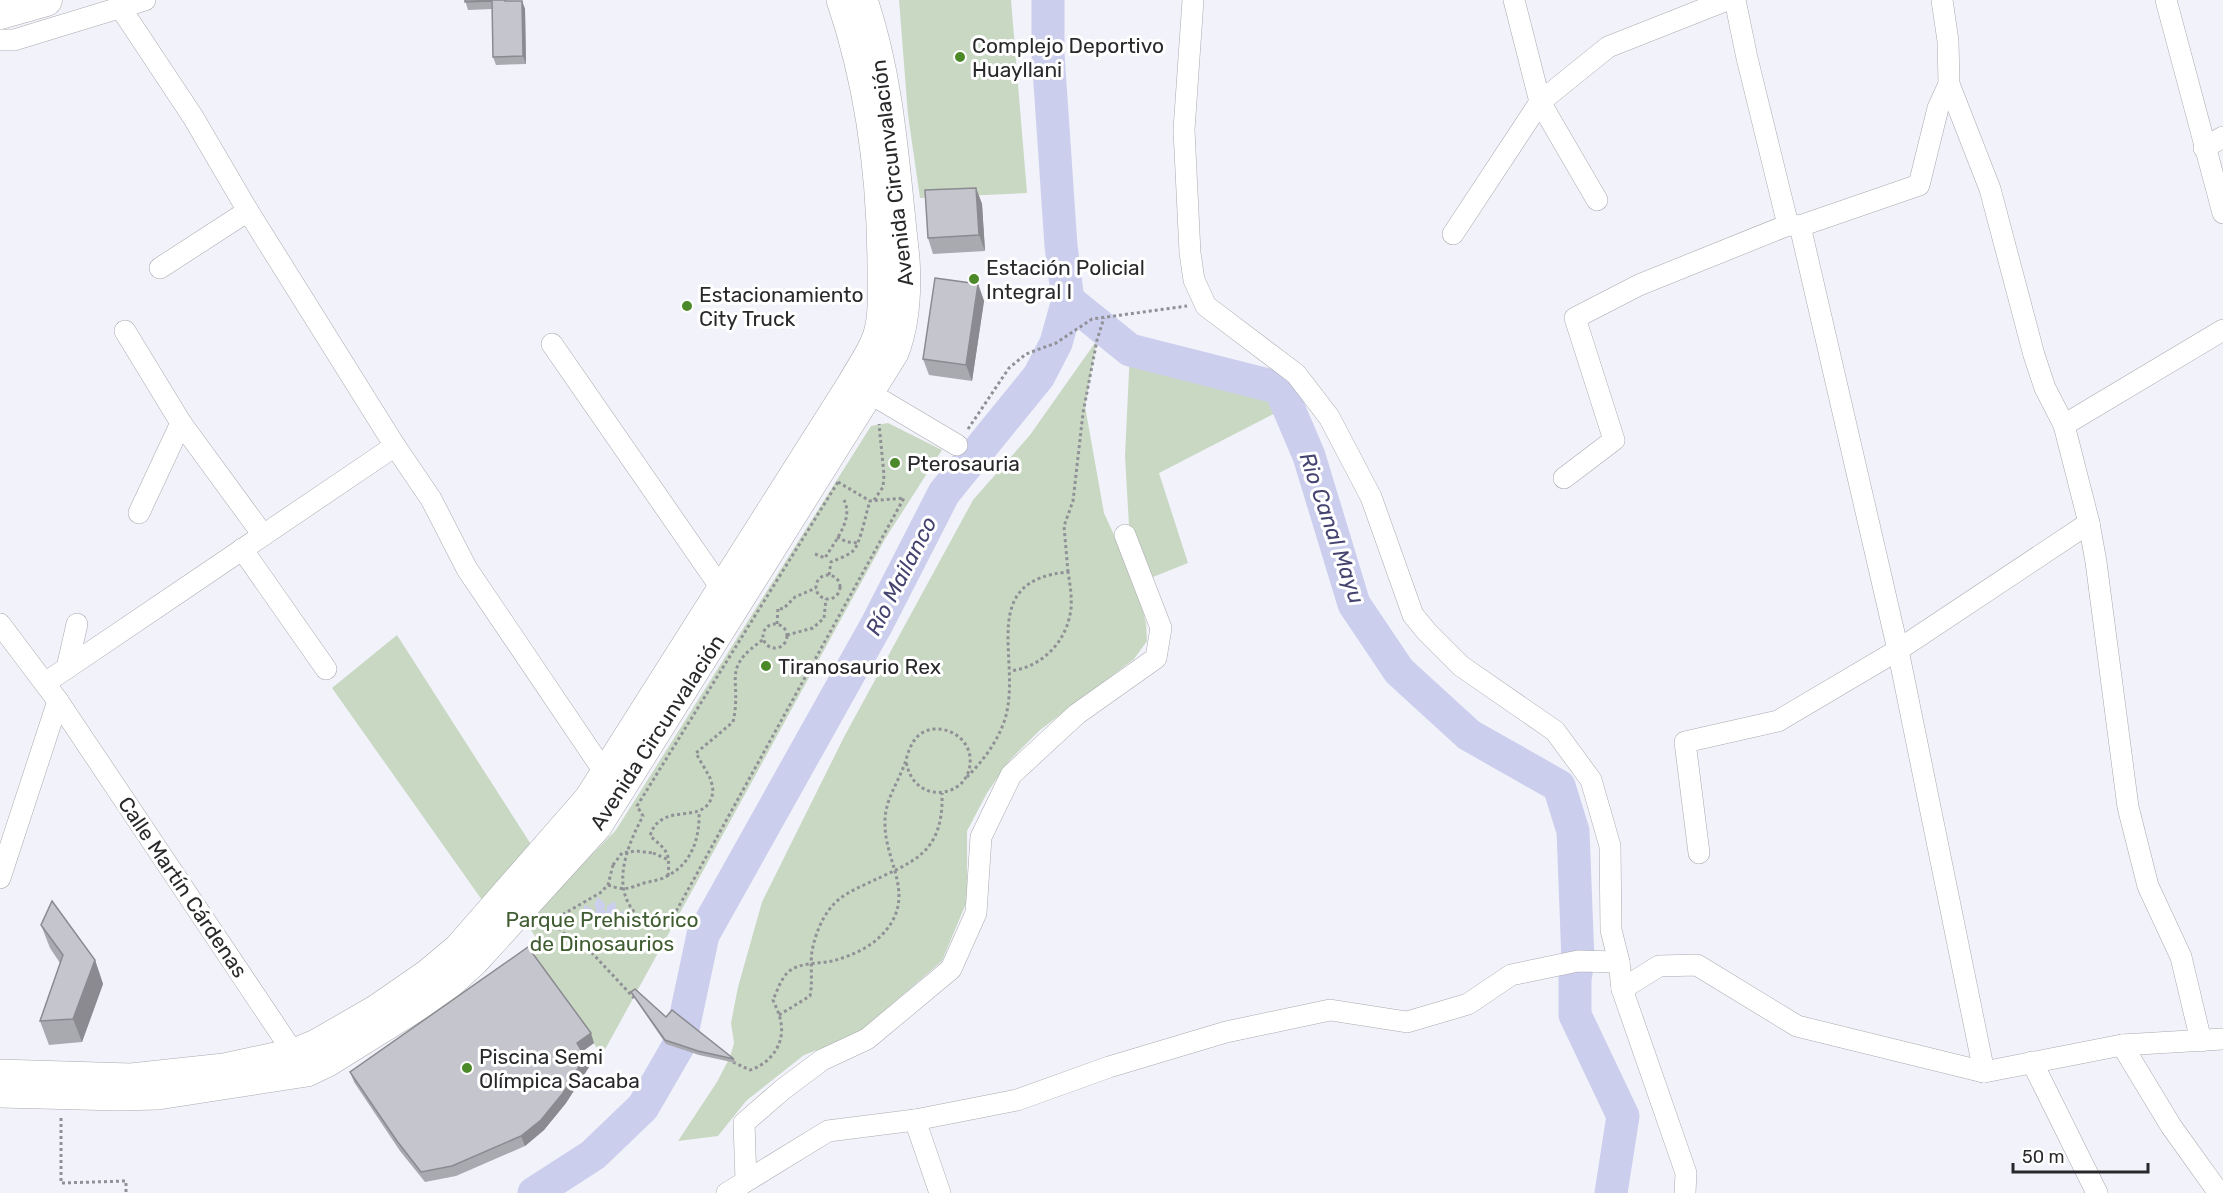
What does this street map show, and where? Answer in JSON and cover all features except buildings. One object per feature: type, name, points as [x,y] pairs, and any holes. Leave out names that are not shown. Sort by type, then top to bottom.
[{"type":"highway","points":[[0,8],[7,0]]},
{"type":"highway","points":[[0,13],[46,0]]},
{"type":"main road","name":"Avenida Circunvalación","points":[[615,779],[721,588],[860,387],[894,353],[902,335],[881,219],[867,110],[854,40],[840,0]]},
{"type":"main road","name":"Avenida Circunvalación","points":[[864,0],[875,33],[889,111],[906,258],[894,284]]},
{"type":"main road","name":"Avenida Circunvalación","points":[[0,1094],[158,1096],[300,1063],[316,1043],[375,1009],[427,973],[500,916],[588,798],[615,779],[860,387]]},
{"type":"main road","name":"Avenida Circunvalación","points":[[0,1073],[131,1077],[224,1067],[300,1063]]},
{"type":"street","points":[[0,40],[14,40],[146,0]]},
{"type":"street","points":[[1193,0],[1184,130],[1190,253],[1194,280],[1206,306],[1296,374],[1329,417],[1371,497],[1413,615],[1461,666],[1555,731],[1591,780],[1610,846],[1611,930],[1620,962],[1622,989],[1686,1173],[1685,1193]]},
{"type":"street","points":[[1514,0],[1540,102],[1597,200]]},
{"type":"street","points":[[1453,234],[1540,102],[1608,47],[1727,0]]},
{"type":"street","points":[[1735,0],[1747,58],[1794,226],[1898,650],[1984,1072]]},
{"type":"street","points":[[1942,0],[1948,41],[1949,84],[1990,189],[2038,366],[2045,388],[2064,425],[2089,523],[2128,807],[2148,886],[2181,957],[2201,1041]]},
{"type":"street","points":[[2166,0],[2223,213]]},
{"type":"street","points":[[120,7],[193,117],[248,211],[395,446],[431,499],[467,569],[615,779]]},
{"type":"street","points":[[1564,478],[1614,440],[1575,318],[1640,285],[1794,226],[1919,184],[1938,108],[1949,84]]},
{"type":"street","points":[[2204,148],[2223,137]]},
{"type":"street","points":[[160,268],[248,211]]},
{"type":"street","points":[[2064,425],[2223,330]]},
{"type":"street","points":[[125,331],[181,423],[263,536]]},
{"type":"street","points":[[552,344],[721,588]]},
{"type":"street","points":[[860,387],[957,445]]},
{"type":"street","points":[[139,513],[181,423]]},
{"type":"street","points":[[45,683],[395,446]]},
{"type":"street","points":[[1699,853],[1685,742],[1778,721],[1898,650],[2089,523]]},
{"type":"street","points":[[746,1180],[744,1123],[822,1060],[867,1039],[951,969],[976,913],[981,837],[1011,775],[1077,714],[1156,658],[1161,628],[1125,535]]},
{"type":"street","points":[[242,549],[326,669]]},
{"type":"street","name":"Calle Martín Cárdenas","points":[[0,624],[58,701],[300,1063]]},
{"type":"street","points":[[67,668],[77,624]]},
{"type":"street","points":[[0,878],[58,701]]},
{"type":"street","points":[[727,1193],[828,1131],[915,1120],[1017,1100],[1109,1066],[1226,1032],[1330,1010],[1407,1022],[1468,1004],[1511,975],[1578,961],[1620,962]]},
{"type":"street","points":[[1622,989],[1659,966],[1697,965],[1797,1026],[1984,1072],[2122,1045],[2223,1039]]},
{"type":"street","points":[[2122,1045],[2171,1126],[2219,1193]]},
{"type":"street","points":[[2032,1062],[2097,1193]]},
{"type":"street","points":[[915,1120],[940,1193]]},
{"type":"path","points":[[957,445],[1009,368],[1026,354],[1056,343],[1092,319],[1206,306]]},
{"type":"path","points":[[1011,671],[1024,669],[1040,662],[1055,648],[1071,611],[1064,526],[1073,501],[1083,413],[1097,340],[1105,317]]},
{"type":"path","points":[[829,575],[831,562],[852,552],[859,543],[860,531],[871,501],[883,487],[879,424]]},
{"type":"path","points":[[728,658],[637,806],[643,816],[625,857],[622,890],[630,907],[646,924],[658,929],[668,926],[904,498],[871,501],[838,482]]},
{"type":"path","points":[[815,554],[825,558],[844,526],[848,512],[844,500]]},
{"type":"path","points":[[837,537],[847,542],[859,543]]},
{"type":"path","points":[[906,760],[907,771],[912,781],[931,793],[942,793],[952,789],[982,762],[1007,714],[1011,671],[1006,640],[1008,615],[1015,599],[1024,588],[1040,577],[1068,572]]},
{"type":"path","points":[[777,624],[778,608],[783,609],[795,597],[816,588],[821,577],[829,575],[836,578],[840,588],[836,595],[826,598],[819,595],[816,588]]},
{"type":"path","points":[[787,635],[784,628],[777,624],[766,628],[764,639],[767,645],[775,648],[782,645],[787,635],[813,628],[824,618],[826,598]]},
{"type":"path","points":[[668,876],[669,860],[666,849],[650,836],[653,827],[660,820],[671,815],[699,812],[710,803],[713,791],[710,777],[696,753],[733,722],[736,699],[734,672],[740,657],[764,639]]},
{"type":"path","points":[[728,1060],[750,1070],[773,1055],[781,1038],[782,1024],[773,1000],[788,972],[801,966],[832,961],[859,951],[887,929],[897,911],[900,895],[885,825],[886,806],[908,750],[921,733],[931,729],[951,731],[966,745],[970,765],[961,783]]},
{"type":"path","points":[[779,1015],[810,996],[812,951],[821,922],[834,904],[853,891],[913,862],[926,851],[938,829],[942,793]]},
{"type":"path","points":[[608,885],[622,890],[668,876],[683,864],[690,855],[699,828],[699,812]]},
{"type":"path","points":[[634,998],[579,939],[563,933],[553,920],[600,893],[608,885],[613,865],[622,853],[636,851],[653,853],[669,860]]},
{"type":"path","points":[[61,1095],[61,1183],[126,1181],[126,1193]]},
{"type":"green space","name":"Complejo Deportivo Huayllani","points":[[899,0],[1011,0],[1027,193],[920,198],[908,115]]},
{"type":"green space","points":[[1097,340],[1085,406],[1104,513],[1135,581],[1146,623],[1147,641],[1134,659],[1040,730],[1009,761],[987,793],[967,831],[967,901],[942,961],[856,1035],[804,1055],[746,1101],[718,1136],[678,1141],[717,1082],[730,1057],[734,1043],[731,1023],[738,987],[762,902],[844,737],[973,500],[1030,435]]},
{"type":"green space","points":[[1130,350],[1280,388],[1287,407],[1159,473],[1188,563],[1153,577],[1129,526],[1125,456]]},
{"type":"green space","name":"Parque Prehistórico de Dinosaurios","points":[[888,423],[942,450],[885,539],[602,1055],[532,957],[543,949],[526,922],[616,830],[871,426]]},
{"type":"green space","points":[[397,635],[532,846],[482,900],[332,688]]},
{"type":"water","points":[[598,897],[605,904],[604,910],[607,911],[607,906],[615,901],[616,909],[613,914],[624,911],[620,922],[605,923],[584,912],[584,905],[594,912],[597,910],[594,905]]},
{"type":"waterway","name":"Río Mailanco","points":[[534,1193],[593,1155],[643,1107],[680,1043],[703,935],[877,624],[944,493],[1039,376],[1056,343],[1068,300],[1061,246],[1048,54],[1048,0]]},
{"type":"waterway","name":"Rio Canal Mayu","points":[[1068,300],[1130,350],[1280,388],[1309,456],[1354,604],[1399,671],[1469,735],[1559,786],[1573,831],[1578,961],[1575,979],[1575,1015],[1623,1116],[1611,1193]]},
{"type":"place","name":"Complejo Deportivo Huayllani","points":[[960,57]]},
{"type":"place","name":"Estación Policial Integral I","points":[[974,279]]},
{"type":"place","name":"Estacionamiento City Truck","points":[[687,306]]},
{"type":"place","name":"Pterosauria","points":[[895,463]]},
{"type":"place","name":"Tiranosaurio Rex","points":[[766,666]]},
{"type":"place","name":"Piscina Semi Olímpica Sacaba","points":[[467,1068]]}]
